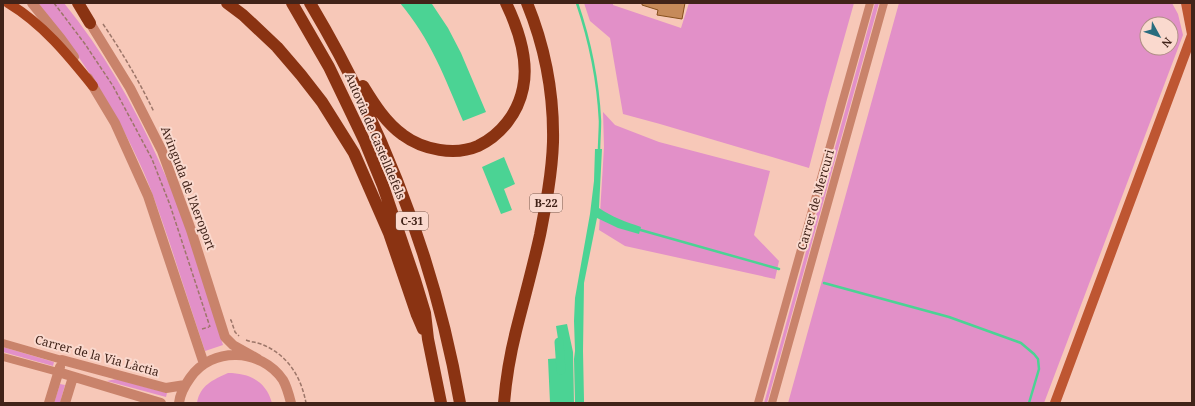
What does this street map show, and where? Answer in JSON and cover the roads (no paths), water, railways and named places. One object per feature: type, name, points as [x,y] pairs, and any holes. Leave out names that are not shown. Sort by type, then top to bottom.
[{"type":"highway","points":[[78,3],[90,23]]},
{"type":"highway","points":[[227,3],[243,15],[276,47],[301,75],[322,102],[354,153],[389,233],[417,315],[428,339]]},
{"type":"highway","name":"Autovia de Castelldefels","points":[[292,3],[330,67],[365,142],[383,186],[425,313],[428,339],[441,403]]},
{"type":"highway","name":"Autovia de Castelldefels","points":[[310,3],[336,48],[363,101],[397,181],[414,227],[444,326],[460,403]]},
{"type":"highway","points":[[336,48],[359,80],[377,109],[403,136],[418,144],[430,148],[460,150],[478,146],[507,123],[515,112],[524,88],[525,71],[518,32],[506,3]]},
{"type":"highway","name":"B-22","points":[[504,403],[515,333],[540,235],[551,168],[553,142],[552,113],[544,56],[536,26],[527,3]]},
{"type":"main road","points":[[8,3],[25,14],[43,29],[73,61],[93,86]]},
{"type":"main road","points":[[1055,403],[1192,34],[1188,8]]},
{"type":"street","points":[[32,3],[61,39],[93,86],[115,123],[148,196],[204,364]]},
{"type":"street","name":"Avinguda de l'Aeroport","points":[[73,3],[90,23],[130,88],[162,151],[191,230],[225,337],[233,345],[272,368],[283,380],[289,393],[291,403]]},
{"type":"street","name":"Carrer de Mercuri","points":[[758,403],[870,3]]},
{"type":"street","name":"Carrer de Mercuri","points":[[772,403],[884,3]]},
{"type":"street","name":"Carrer de la Via Làctia","points":[[3,343],[166,388],[185,385]]},
{"type":"street","points":[[179,403],[185,385],[193,373],[204,364],[213,359],[226,355],[242,355],[258,359]]},
{"type":"street","points":[[3,357],[58,372],[82,372],[88,367]]},
{"type":"street","points":[[49,403],[62,360]]},
{"type":"street","points":[[62,360],[71,373],[161,403]]},
{"type":"street","points":[[65,403],[71,373]]},
{"type":"waterway","points":[[577,3],[586,32],[595,76],[600,121],[599,152]]},
{"type":"waterway","points":[[637,229],[779,269]]},
{"type":"waterway","points":[[824,283],[949,317],[1021,343],[1038,359],[1039,369],[1029,403]]},
{"type":"waterway","points":[[559,342],[561,370]]}]
